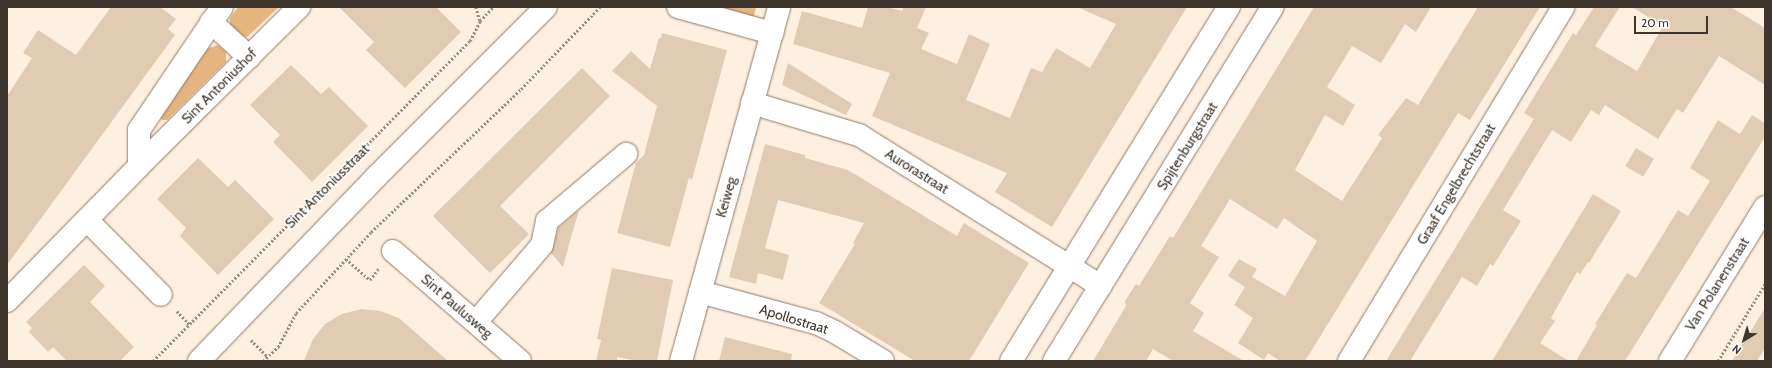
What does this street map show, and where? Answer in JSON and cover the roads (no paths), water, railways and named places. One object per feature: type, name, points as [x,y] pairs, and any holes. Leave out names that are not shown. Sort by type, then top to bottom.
[{"type":"street","name":"Sint Antoniushof","points":[[7,301],[138,166],[299,7]]},
{"type":"street","points":[[678,7],[772,33]]},
{"type":"street","name":"Keiweg","points":[[681,361],[779,7]]},
{"type":"street","points":[[1011,361],[1229,7]]},
{"type":"street","name":"Spijtenburgstraat","points":[[1054,361],[1273,7]]},
{"type":"street","name":"Graaf Engelbrechtstraat","points":[[1349,361],[1563,7]]},
{"type":"street","name":"Sint Antoniusstraat","points":[[200,361],[537,10]]},
{"type":"street","points":[[138,166],[139,130],[216,14],[249,57]]},
{"type":"street","name":"Aurorastraat","points":[[752,103],[859,135],[1070,265]]},
{"type":"street","points":[[476,322],[542,245],[548,221],[626,154]]},
{"type":"street","name":"Van Polanenstraat","points":[[1670,361],[1765,207]]},
{"type":"street","points":[[87,220],[161,295]]},
{"type":"street","name":"Sint Paulusweg","points":[[393,251],[520,361]]},
{"type":"street","points":[[1070,265],[1101,286]]},
{"type":"street","name":"Apollostraat","points":[[700,292],[816,323],[835,332],[883,361]]}]
